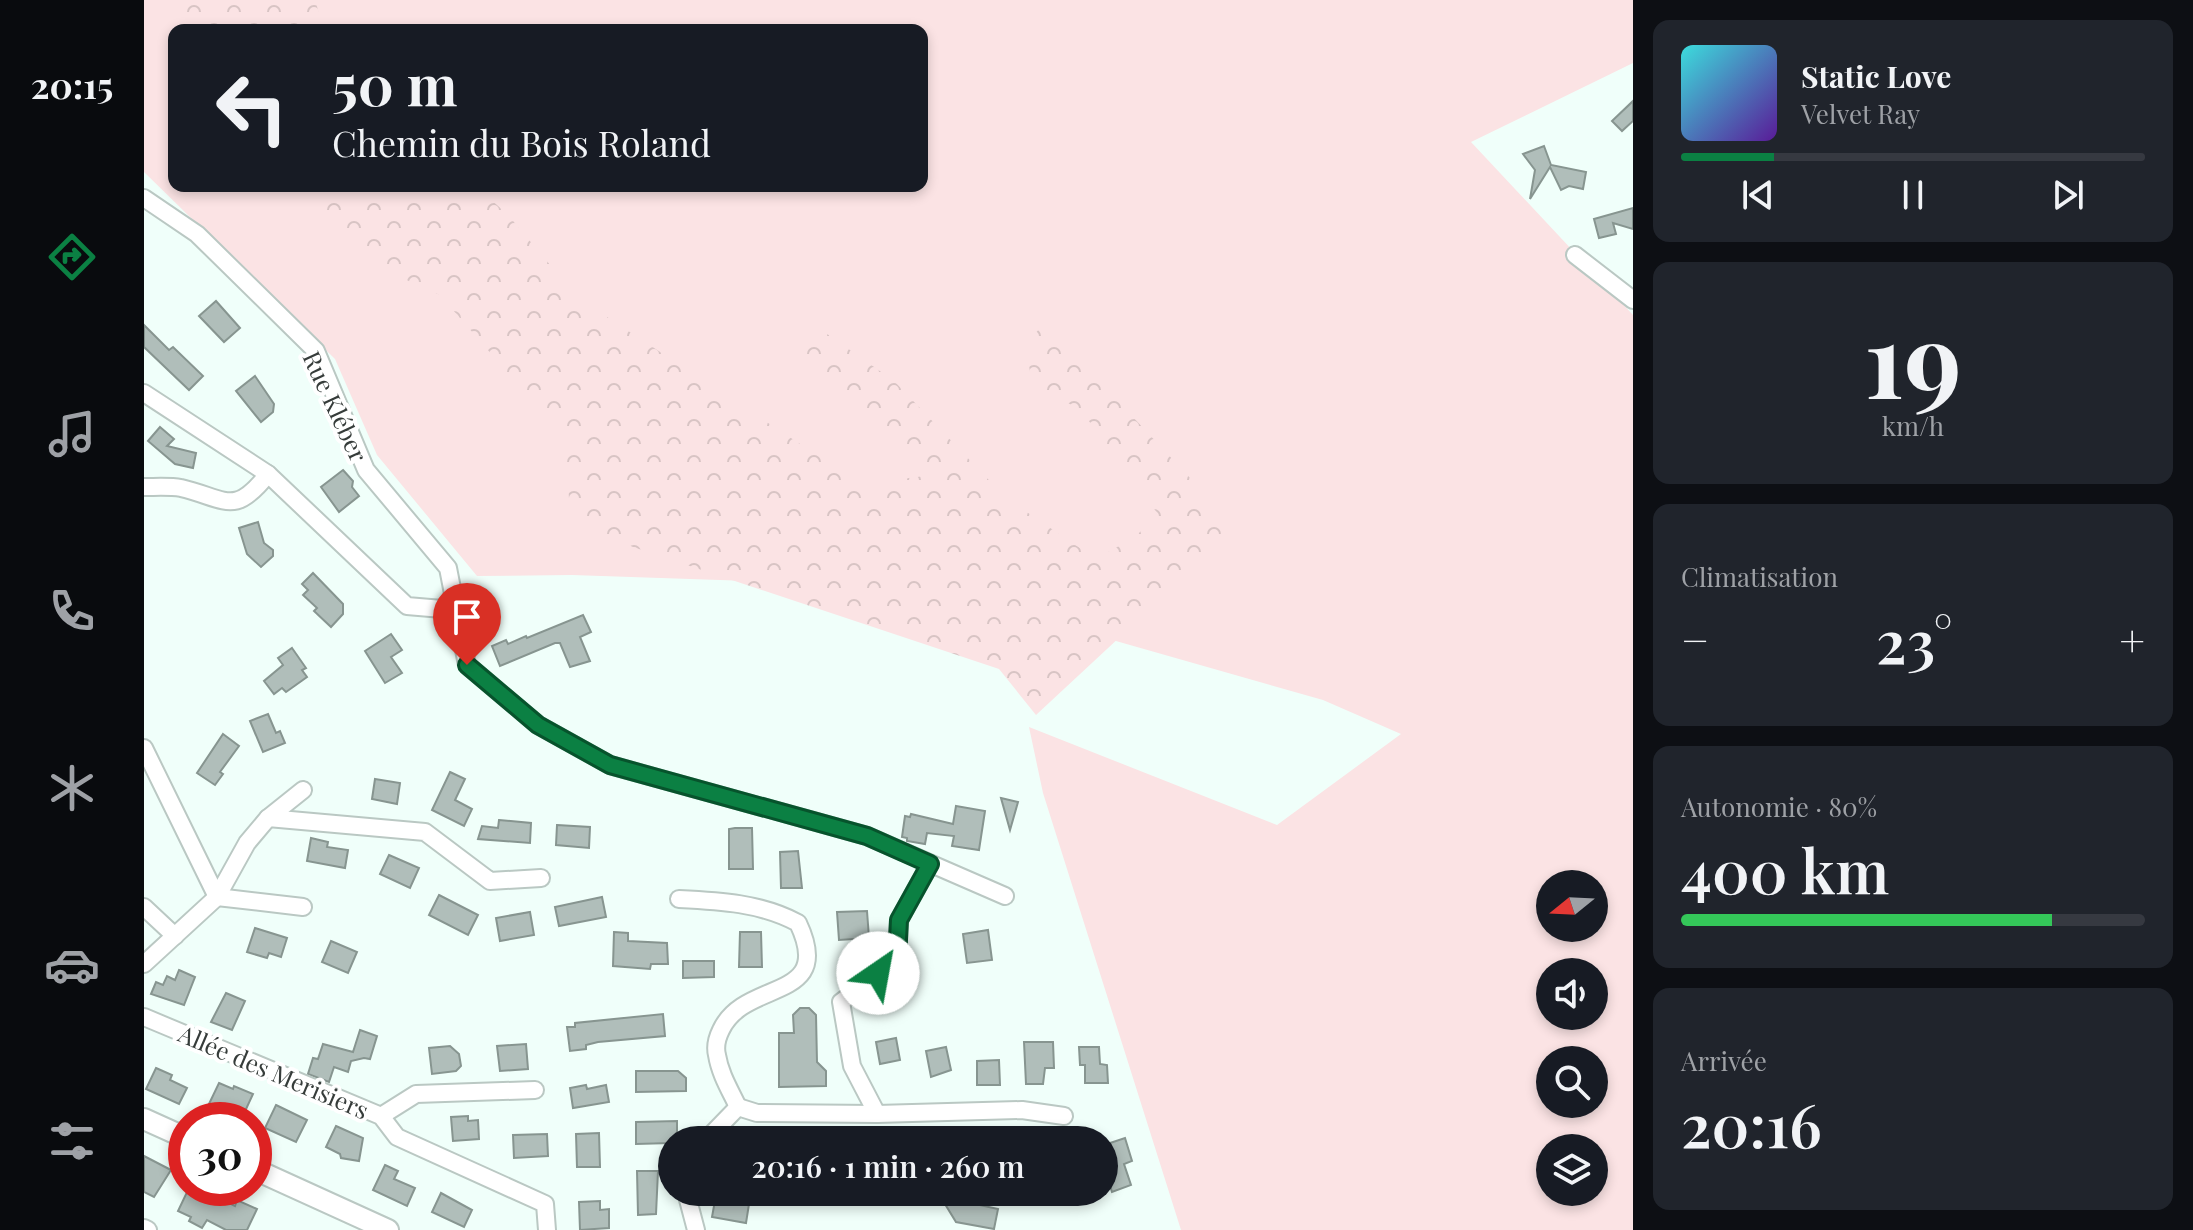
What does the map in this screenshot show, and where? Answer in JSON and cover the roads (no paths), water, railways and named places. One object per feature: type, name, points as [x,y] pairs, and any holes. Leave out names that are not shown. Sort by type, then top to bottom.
[{"type":"street","name":"Rue Kléber","points":[[144,198],[197,234],[316,351],[366,470],[448,568],[467,665],[538,725],[610,765],[867,836],[930,864]]},
{"type":"street","points":[[1575,255],[1633,300]]},
{"type":"street","points":[[144,393],[268,474],[407,606],[454,610]]},
{"type":"street","points":[[144,487],[179,487],[225,502],[241,500],[253,493],[268,474]]},
{"type":"street","points":[[144,748],[217,897]]},
{"type":"street","points":[[144,964],[217,897],[247,843],[268,818],[303,790]]},
{"type":"street","points":[[268,818],[425,832],[490,881],[541,878]]},
{"type":"street","points":[[877,1114],[852,1066],[841,1002],[897,959],[899,920],[930,864],[1005,896]]},
{"type":"street","points":[[217,897],[303,907]]},
{"type":"street","points":[[679,899],[759,907],[798,923],[805,938],[809,954],[805,970],[791,985],[740,1006],[726,1019],[718,1035],[716,1052],[738,1107],[757,1113],[1022,1110],[1064,1116]]},
{"type":"street","points":[[144,907],[175,936]]},
{"type":"street","name":"Allée des Merisiers","points":[[144,1017],[381,1116],[397,1137],[545,1204],[547,1230]]},
{"type":"street","points":[[381,1116],[416,1094],[535,1090]]},
{"type":"street","points":[[720,1126],[738,1107]]},
{"type":"street","points":[[144,1119],[168,1130]]},
{"type":"street","points":[[272,1177],[388,1230]]},
{"type":"street","points":[[690,1206],[696,1230]]}]
